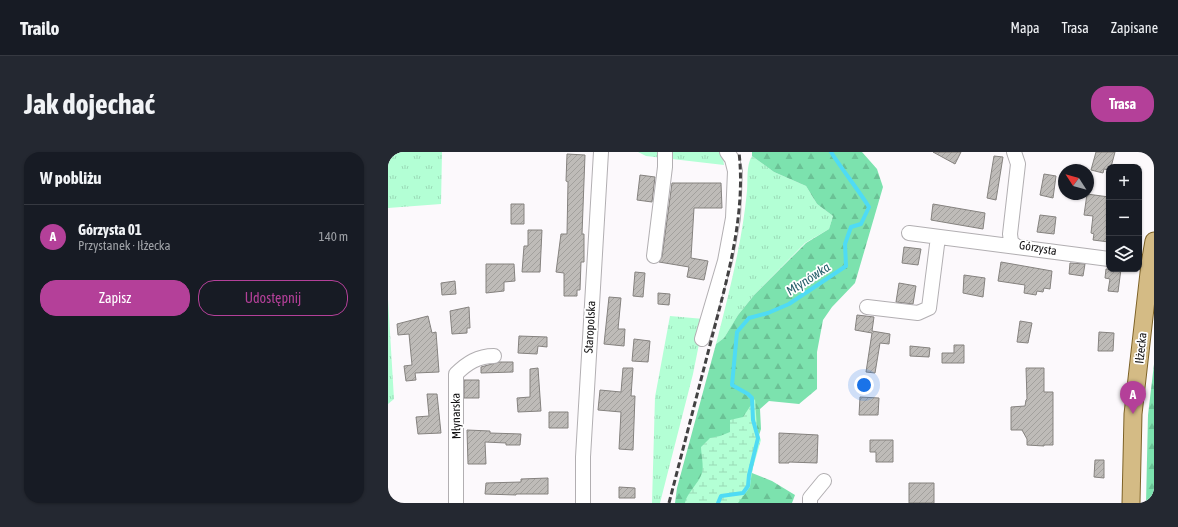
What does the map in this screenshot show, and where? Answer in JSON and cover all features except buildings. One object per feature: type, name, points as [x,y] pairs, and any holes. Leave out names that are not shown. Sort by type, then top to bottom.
[{"type":"main road","name":"Iłżecka","points":[[1130,503],[1133,414],[1144,263],[1154,241]]},
{"type":"street","name":"Staropolska","points":[[583,503],[583,457],[601,152]]},
{"type":"street","points":[[654,256],[665,167],[665,152]]},
{"type":"street","points":[[704,337],[725,261],[733,218],[735,172],[732,158],[728,152]]},
{"type":"street","name":"Górzysta","points":[[1014,152],[1018,164],[1010,234],[1011,242],[1017,247],[1106,259]]},
{"type":"street","points":[[909,233],[1017,247]]},
{"type":"street","points":[[867,307],[918,312],[929,308],[938,237]]},
{"type":"street","name":"Młynarska","points":[[456,503],[456,374],[474,360],[485,356],[494,356]]},
{"type":"street","points":[[810,503],[810,498],[824,481]]},
{"type":"green space","points":[[388,152],[442,152],[441,204],[388,208]]},
{"type":"green space","points":[[638,152],[722,152],[724,165],[646,156]]},
{"type":"green space","points":[[752,152],[862,152],[877,169],[883,187],[855,283],[832,307],[823,320],[817,352],[817,389],[799,404],[769,401],[760,409],[761,429],[755,448],[752,473],[772,481],[795,495],[792,503],[675,503],[677,488],[716,344],[724,338],[738,315],[755,294],[806,243],[829,229],[833,216],[817,204],[806,186],[774,172],[752,156]]},
{"type":"green space","points":[[752,156],[774,172],[806,186],[817,204],[833,216],[829,229],[805,243],[755,294],[738,315],[724,338],[716,344],[738,249],[745,210],[748,168]]},
{"type":"green space","points":[[388,299],[394,399],[388,404]]},
{"type":"green space","points":[[670,316],[704,319],[693,374],[660,503],[652,503],[655,397]]},
{"type":"green space","points":[[1154,364],[1154,503],[1146,503],[1148,415]]},
{"type":"green space","points":[[755,399],[757,429],[761,440],[752,471],[750,487],[738,503],[685,503],[703,470],[701,447],[710,438],[730,432],[730,420],[743,417]]},
{"type":"waterway","name":"Młynówka","points":[[718,503],[721,496],[743,493],[748,486],[749,475],[758,438],[753,420],[752,398],[732,385],[737,332],[749,318],[768,313],[789,304],[846,266],[845,244],[851,227],[861,224],[869,207],[831,152]]},
{"type":"railway","points":[[669,503],[734,247],[740,200],[739,152]]},
{"type":"place","name":"Górzysta 01","points":[[1133,414]]}]
